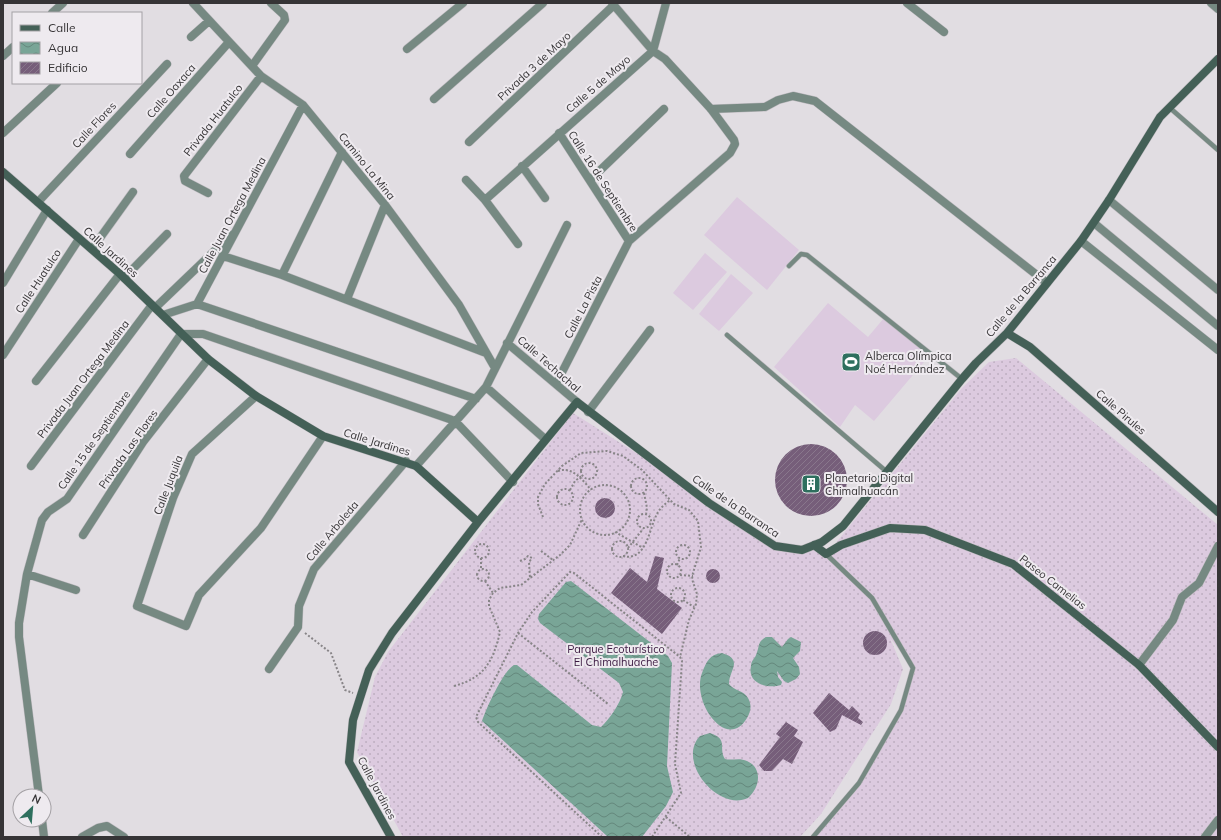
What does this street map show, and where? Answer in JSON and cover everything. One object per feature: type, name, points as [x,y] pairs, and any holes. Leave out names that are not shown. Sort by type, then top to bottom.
[{"type":"main road","name":"Calle de la Barranca","points":[[577,402],[588,412],[709,503],[775,546],[802,550],[822,542],[843,526],[976,362],[1007,333],[1094,223],[1160,117],[1218,59]]},
{"type":"main road","name":"Calle Jardines","points":[[3,172],[122,276],[208,359],[256,396],[323,436],[336,442],[406,461],[416,466],[478,522],[382,648],[369,670],[353,720],[349,762],[391,837]]},
{"type":"main road","name":"Calle Pirules","points":[[1007,333],[1030,347],[1218,512]]},
{"type":"main road","points":[[478,522],[513,482],[577,402]]},
{"type":"main road","name":"Paseo Camelias","points":[[826,554],[841,545],[890,528],[925,530],[1013,564],[1139,665],[1218,747]]},
{"type":"main road","points":[[814,545],[826,554]]},
{"type":"street","points":[[53,12],[63,3]]},
{"type":"street","name":"Camino La Mina","points":[[193,3],[261,76],[303,105],[342,152],[385,205],[459,305],[495,368]]},
{"type":"street","points":[[252,66],[286,18],[271,3]]},
{"type":"street","points":[[407,49],[463,3]]},
{"type":"street","points":[[434,99],[543,3]]},
{"type":"street","points":[[653,51],[666,3]]},
{"type":"street","points":[[907,3],[944,32]]},
{"type":"street","points":[[1211,3],[1218,9]]},
{"type":"street","points":[[613,4],[653,51],[665,59],[711,109],[734,140],[734,148],[629,241]]},
{"type":"street","name":"Privada 3 de Mayo","points":[[470,142],[613,4]]},
{"type":"street","points":[[190,37],[209,21]]},
{"type":"street","name":"Calle Oaxaca","points":[[130,154],[229,42]]},
{"type":"street","points":[[3,56],[12,48]]},
{"type":"street","name":"Calle 5 de Mayo","points":[[485,200],[653,51]]},
{"type":"street","name":"Calle Flores","points":[[38,202],[167,64]]},
{"type":"street","name":"Privada Huatulco","points":[[208,193],[183,178],[185,173],[261,76]]},
{"type":"street","points":[[3,133],[56,84]]},
{"type":"street","points":[[711,109],[765,107],[778,100],[793,96],[815,101],[1047,283]]},
{"type":"street","name":"Calle Juan Ortega Medina","points":[[197,304],[303,105]]},
{"type":"street","points":[[590,180],[664,109]]},
{"type":"street","name":"Calle 16 de Septiembre","points":[[559,133],[629,241]]},
{"type":"street","points":[[282,275],[342,152]]},
{"type":"street","points":[[522,166],[545,198]]},
{"type":"street","points":[[466,180],[485,200],[518,244]]},
{"type":"street","points":[[92,249],[133,192]]},
{"type":"street","points":[[1109,200],[1218,290]]},
{"type":"street","points":[[347,299],[385,205]]},
{"type":"street","points":[[3,284],[47,210]]},
{"type":"street","points":[[1094,223],[1218,326]]},
{"type":"street","points":[[416,466],[486,387],[568,225]]},
{"type":"street","name":"Privada Juan Ortega Medina","points":[[31,466],[154,306],[235,232]]},
{"type":"street","points":[[36,381],[122,276],[167,234]]},
{"type":"street","name":"Calle Huatulco","points":[[3,356],[79,239]]},
{"type":"street","name":"Calle La Pista","points":[[556,384],[629,241]]},
{"type":"street","points":[[1081,241],[1218,350]]},
{"type":"street","points":[[223,256],[282,275],[486,353]]},
{"type":"street","points":[[163,315],[197,304],[476,399]]},
{"type":"street","points":[[588,412],[650,330]]},
{"type":"street","points":[[181,334],[203,334],[455,421],[513,482]]},
{"type":"street","name":"Calle 15 de Septiembre","points":[[38,788],[19,637],[27,574],[42,520],[48,512],[67,499],[181,334]]},
{"type":"street","name":"Calle Techachal","points":[[507,343],[577,402]]},
{"type":"street","name":"Privada Las Flores","points":[[83,535],[143,442],[208,359]]},
{"type":"street","points":[[486,387],[546,439]]},
{"type":"street","name":"Calle Juquila","points":[[256,396],[192,454],[173,498],[137,606],[186,626],[199,595],[260,528],[323,436]]},
{"type":"street","name":"Calle Arboleda","points":[[298,627],[299,606],[314,569],[406,461]]},
{"type":"street","points":[[1139,665],[1173,620],[1182,597],[1199,583],[1218,546]]},
{"type":"street","points":[[27,574],[76,590]]},
{"type":"street","points":[[268,669],[298,627]]},
{"type":"street","points":[[1205,837],[1218,820]]},
{"type":"street","points":[[82,837],[98,828],[107,826],[124,837]]},
{"type":"lane","points":[[1170,108],[1218,150]]},
{"type":"lane","points":[[790,266],[801,254],[807,255],[962,379]]},
{"type":"lane","points":[[727,335],[887,472]]},
{"type":"lane","points":[[813,837],[859,782],[900,710],[913,668],[872,598],[826,554]]},
{"type":"path","points":[[543,517],[538,504],[538,497],[552,476],[562,466],[581,453],[607,451],[623,456],[642,470],[674,504],[689,510],[698,521],[701,547],[692,576],[697,594],[680,657],[682,661],[675,764],[681,793],[652,837]]},
{"type":"path","points":[[590,463],[595,465],[597,472],[595,476],[588,478],[583,475],[582,469],[585,464],[590,463]]},
{"type":"path","points":[[552,476],[559,470],[569,470],[579,477],[591,490]]},
{"type":"path","points":[[570,490],[575,481],[583,475]]},
{"type":"path","points":[[646,482],[650,478]]},
{"type":"path","points":[[644,493],[636,493],[632,489],[632,484],[637,479],[646,482]]},
{"type":"path","points":[[646,482],[647,488],[644,493],[647,508],[646,514]]},
{"type":"path","points":[[601,486],[609,486],[623,493],[628,500],[630,508],[626,525],[615,532],[603,535],[588,528],[582,519],[581,507],[583,499],[591,490],[601,486]]},
{"type":"path","points":[[563,489],[570,490],[574,496],[573,501],[567,505],[561,504],[557,497],[558,492],[563,489]]},
{"type":"path","points":[[628,549],[623,541],[617,541],[613,544],[612,549],[614,554],[618,557],[632,556],[643,548],[657,514],[670,500]]},
{"type":"path","points":[[646,514],[651,518],[652,523],[648,528],[639,527],[637,520],[641,515],[646,514]]},
{"type":"path","points":[[454,686],[472,680],[491,662],[500,632],[489,606],[489,600],[493,593],[500,588],[521,585],[560,555],[570,545],[582,519]]},
{"type":"path","points":[[623,556],[643,528]]},
{"type":"path","points":[[615,532],[643,548]]},
{"type":"path","points":[[481,558],[487,556],[489,552],[488,548],[483,545],[477,548],[476,552],[481,558],[481,568],[478,571],[477,577],[480,580],[485,581],[493,593]]},
{"type":"path","points":[[680,545],[686,546],[690,549],[690,554],[687,558],[680,558],[677,555],[677,549],[680,545]]},
{"type":"path","points":[[541,551],[552,560]]},
{"type":"path","points":[[520,561],[528,556],[532,558],[528,562],[531,573],[530,579]]},
{"type":"path","points":[[677,565],[680,558]]},
{"type":"path","points":[[677,565],[670,565],[667,569],[668,574],[673,578],[680,575],[692,576]]},
{"type":"path","points":[[677,565],[681,570],[680,575]]},
{"type":"path","points":[[481,568],[486,569],[490,574],[489,578],[485,581]]},
{"type":"path","points":[[602,837],[478,722],[476,717],[478,710],[518,633],[532,612],[570,572],[574,573],[680,657]]},
{"type":"path","points":[[679,588],[684,590],[686,595],[684,600],[677,603],[673,601],[671,596],[673,590],[679,588]]},
{"type":"path","points":[[684,600],[694,607]]},
{"type":"path","points":[[298,627],[331,653],[344,690],[360,695]]},
{"type":"path","points":[[518,633],[608,704]]},
{"type":"path","points":[[666,816],[690,837]]},
{"type":"green space","points":[[737,197],[799,250],[767,290],[704,235]]},
{"type":"green space","points":[[705,253],[727,272],[693,310],[673,293]]},
{"type":"green space","points":[[731,274],[753,293],[719,331],[699,314]]},
{"type":"green space","name":"Alberca Olímpica Noé Hernández","points":[[828,303],[868,337],[884,318],[929,356],[874,421],[855,405],[840,427],[774,367]]},
{"type":"green space","name":"Parque Ecoturístico El Chimalhuache","points":[[1016,358],[1218,525],[1218,837],[813,837],[859,783],[901,710],[913,668],[890,638],[903,669],[891,704],[821,814],[800,837],[403,837],[357,752],[375,677],[388,652],[573,413],[788,549],[814,547],[826,555],[962,388],[989,362]]},
{"type":"water","points":[[571,581],[668,656],[672,663],[667,766],[673,792],[666,806],[642,837],[608,837],[482,721],[500,682],[514,665],[517,665],[592,725],[601,727],[614,711],[623,692],[619,683],[540,623],[538,619],[539,614],[566,582]]},
{"type":"water","points":[[766,637],[772,637],[782,647],[791,637],[801,642],[800,651],[793,658],[799,667],[800,674],[796,679],[788,683],[784,681],[777,671],[778,677],[782,682],[781,685],[770,686],[760,684],[752,677],[752,663],[760,643]]},
{"type":"water","points":[[722,653],[729,656],[734,662],[729,684],[746,695],[750,706],[750,711],[747,718],[739,727],[730,729],[721,726],[713,719],[706,709],[700,685],[702,673],[707,662],[714,655]]},
{"type":"water","points":[[710,733],[716,735],[721,741],[725,759],[744,760],[756,768],[758,773],[757,784],[752,794],[748,798],[736,800],[724,798],[713,791],[704,782],[697,770],[693,758],[694,746],[700,736]]},
{"type":"building","name":"Planetario Digital Chimalhuacán","points":[[811,444],[831,450],[841,460],[847,480],[841,500],[831,510],[811,516],[791,510],[781,500],[775,480],[781,460],[791,450]]},
{"type":"building","points":[[605,498],[612,501],[615,508],[612,515],[605,518],[598,515],[595,508],[598,501]]},
{"type":"building","points":[[655,556],[664,558],[657,589],[682,608],[662,634],[611,593],[630,568],[647,582]]},
{"type":"building","points":[[710,569],[716,569],[720,573],[720,579],[716,583],[710,583],[706,579],[706,573]]},
{"type":"building","points":[[875,631],[884,634],[887,643],[884,652],[875,655],[866,652],[863,643],[866,634]]},
{"type":"building","points":[[829,693],[849,710],[852,706],[860,714],[858,718],[863,722],[861,725],[842,715],[836,729],[830,732],[813,713]]},
{"type":"building","points":[[786,722],[798,730],[794,736],[803,742],[792,764],[783,759],[772,771],[764,771],[759,765],[780,737],[776,734]]},
{"type":"place","name":"Alberca Olímpica Noé Hernández","points":[[851,362]]},
{"type":"place","name":"Planetario Digital Chimalhuacán","points":[[811,484]]}]
